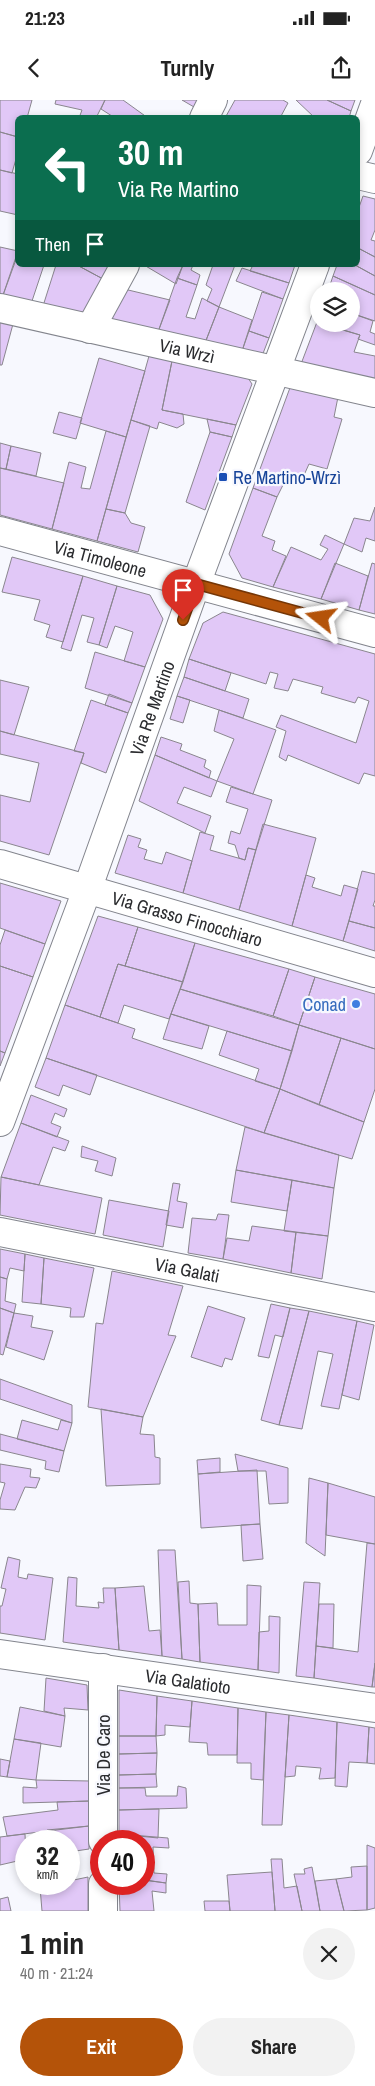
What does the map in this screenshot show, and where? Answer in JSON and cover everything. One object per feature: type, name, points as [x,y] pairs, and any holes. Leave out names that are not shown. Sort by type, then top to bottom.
[{"type":"street","points":[[206,115],[213,100]]},
{"type":"street","points":[[360,145],[375,104]]},
{"type":"street","points":[[360,175],[375,179]]},
{"type":"street","points":[[90,328],[123,267]]},
{"type":"street","name":"Via Re Martino","points":[[0,1122],[87,890],[196,584],[314,267]]},
{"type":"street","name":"Via Wrzì","points":[[0,308],[375,393]]},
{"type":"street","name":"Via Timoleone","points":[[0,531],[375,633]]},
{"type":"street","name":"Via Grasso Finocchiaro","points":[[0,864],[375,973]]},
{"type":"street","name":"Via Galati","points":[[0,1232],[375,1307]]},
{"type":"street","name":"Via Galatioto","points":[[0,1654],[375,1708]]},
{"type":"street","name":"Via De Caro","points":[[103,1668],[103,1830]]},
{"type":"street","points":[[103,1895],[103,1911]]},
{"type":"building","points":[[0,100],[32,100],[28,115],[15,115],[15,136],[0,132]]},
{"type":"building","points":[[56,100],[105,100],[98,115],[80,115],[82,110],[55,104]]},
{"type":"building","points":[[105,100],[123,100],[144,115],[110,115],[101,109]]},
{"type":"building","points":[[182,100],[198,100],[194,107]]},
{"type":"building","points":[[235,100],[283,100],[288,103],[282,115],[227,115]]},
{"type":"building","points":[[296,100],[327,100],[351,111],[350,115],[312,115]]},
{"type":"building","points":[[327,100],[355,100],[351,111]]},
{"type":"building","points":[[0,132],[15,136],[15,162],[12,173],[0,170]]},
{"type":"building","points":[[0,170],[15,173],[15,214],[0,211]]},
{"type":"building","points":[[363,196],[375,199],[375,230],[371,240],[375,241],[375,257],[360,249],[360,204]]},
{"type":"building","points":[[0,247],[15,250],[15,260],[2,298],[0,297]]},
{"type":"building","points":[[360,249],[375,257],[375,276],[359,267]]},
{"type":"building","points":[[15,262],[15,267],[43,267],[31,304],[2,298]]},
{"type":"building","points":[[55,267],[81,267],[103,279],[83,315],[43,306]]},
{"type":"building","points":[[81,267],[109,267],[103,279]]},
{"type":"building","points":[[147,267],[182,267],[176,284]]},
{"type":"building","points":[[182,267],[192,267],[191,270],[200,275],[197,285],[177,278]]},
{"type":"building","points":[[212,267],[234,267],[219,307],[207,301],[212,289],[206,285]]},
{"type":"building","points":[[252,267],[294,267],[289,283],[250,271]]},
{"type":"building","points":[[336,267],[359,267],[375,276],[375,295],[360,288],[360,282],[346,282],[333,276]]},
{"type":"building","points":[[242,268],[289,283],[283,299],[236,281]]},
{"type":"building","points":[[333,276],[346,282],[331,282]]},
{"type":"building","points":[[177,278],[197,285],[186,317],[195,319],[202,298],[219,307],[205,343],[158,332]]},
{"type":"building","points":[[360,288],[375,295],[375,321],[360,316]]},
{"type":"building","points":[[124,289],[170,300],[158,332],[107,320]]},
{"type":"building","points":[[262,292],[283,299],[269,338],[249,331]]},
{"type":"building","points":[[219,307],[252,320],[242,351],[205,343]]},
{"type":"building","points":[[360,316],[373,321],[370,332],[375,334],[375,345],[358,339],[360,335],[350,332],[360,332]]},
{"type":"building","points":[[0,321],[13,324],[2,365],[0,365]]},
{"type":"building","points":[[249,331],[269,338],[262,356],[242,351]]},
{"type":"building","points":[[313,332],[350,332],[360,335],[354,352],[375,356],[375,381],[301,364]]},
{"type":"building","points":[[149,356],[172,361],[162,410],[183,414],[184,424],[177,428],[159,422],[157,429],[131,420]]},
{"type":"building","points":[[99,358],[145,371],[126,437],[80,423]]},
{"type":"building","points":[[172,361],[248,378],[252,384],[236,425],[162,410]]},
{"type":"building","points":[[291,385],[338,397],[334,417],[342,419],[327,469],[309,464],[300,484],[286,479],[277,497],[253,488]]},
{"type":"building","points":[[59,412],[82,418],[76,439],[53,433]]},
{"type":"building","points":[[207,419],[236,425],[232,437],[210,432]]},
{"type":"building","points":[[131,420],[150,426],[125,513],[106,509]]},
{"type":"building","points":[[106,431],[126,437],[97,541],[52,529],[69,462],[86,467],[81,488],[90,489]]},
{"type":"building","points":[[210,432],[232,437],[205,510],[186,502]]},
{"type":"building","points":[[0,443],[11,446],[6,469],[0,468]]},
{"type":"building","points":[[11,446],[41,453],[36,476],[6,469]]},
{"type":"building","points":[[0,468],[64,483],[52,529],[0,515]]},
{"type":"building","points":[[253,488],[277,497],[262,536],[275,541],[272,550],[286,556],[273,587],[242,578],[229,554]]},
{"type":"building","points":[[375,507],[375,541],[366,538],[362,552],[344,544],[354,518],[370,521]]},
{"type":"building","points":[[106,509],[125,513],[131,523],[145,527],[138,552],[97,541]]},
{"type":"building","points":[[325,535],[344,544],[321,599],[273,587],[291,547],[321,560],[328,549],[320,545]]},
{"type":"building","points":[[12,557],[83,576],[63,642],[46,637],[50,625],[34,620],[40,600],[2,592]]},
{"type":"building","points":[[335,563],[368,576],[359,610],[321,599]]},
{"type":"building","points":[[372,563],[375,564],[375,614],[359,610]]},
{"type":"building","points":[[83,576],[117,586],[99,645],[87,642],[94,618],[82,615],[71,651],[61,648]]},
{"type":"building","points":[[117,586],[150,595],[163,619],[145,667],[124,661],[133,632],[115,626],[107,648],[99,645]]},
{"type":"building","points":[[223,612],[375,654],[375,776],[364,773],[359,784],[288,755],[286,761],[279,757],[286,731],[276,727],[281,715],[356,743],[369,701],[358,697],[355,703],[321,693],[323,687],[293,679],[288,691],[274,688],[278,674],[270,672],[266,684],[189,659],[203,623]]},
{"type":"building","points":[[95,652],[145,667],[132,703],[85,688]]},
{"type":"building","points":[[189,659],[231,673],[225,691],[184,677]]},
{"type":"building","points":[[184,677],[249,699],[243,718],[177,696]]},
{"type":"building","points":[[0,680],[29,687],[14,735],[0,731]]},
{"type":"building","points":[[109,694],[132,703],[128,713],[105,705]]},
{"type":"building","points":[[177,696],[190,700],[183,723],[170,719]]},
{"type":"building","points":[[91,700],[128,713],[106,773],[81,763],[84,753],[74,751]]},
{"type":"building","points":[[219,710],[276,730],[253,794],[217,781],[234,739],[214,731]]},
{"type":"building","points":[[0,731],[84,753],[49,855],[0,841],[0,795],[30,802],[39,763],[0,754]]},
{"type":"building","points":[[161,737],[182,744],[180,750],[206,760],[204,767],[211,771],[209,778],[155,755]]},
{"type":"building","points":[[155,755],[217,781],[211,797],[184,787],[177,803],[211,816],[205,833],[139,801]]},
{"type":"building","points":[[231,787],[272,800],[256,850],[248,848],[245,860],[239,858],[235,845],[228,843],[231,831],[240,834],[248,809],[226,802]]},
{"type":"building","points":[[263,824],[316,838],[292,926],[239,910]]},
{"type":"building","points":[[200,832],[214,836],[210,850],[245,860],[248,848],[256,850],[239,910],[183,893]]},
{"type":"building","points":[[128,835],[141,839],[138,847],[147,850],[144,859],[162,864],[166,852],[192,861],[183,893],[115,873]]},
{"type":"building","points":[[362,871],[375,874],[375,900],[373,906],[375,906],[375,928],[349,921]]},
{"type":"building","points":[[306,875],[315,878],[312,887],[341,896],[344,885],[358,889],[343,941],[292,926]]},
{"type":"building","points":[[0,883],[61,901],[45,944],[0,928]]},
{"type":"building","points":[[98,916],[138,927],[125,966],[118,964],[100,1017],[65,1005]]},
{"type":"building","points":[[349,921],[375,928],[375,951],[343,941]]},
{"type":"building","points":[[138,927],[195,943],[183,982],[125,966]]},
{"type":"building","points":[[5,930],[45,944],[33,977],[0,966],[0,945]]},
{"type":"building","points":[[195,943],[289,969],[273,1016],[180,989]]},
{"type":"building","points":[[118,964],[183,982],[169,1019],[124,1005],[118,1023],[100,1017]]},
{"type":"building","points":[[0,966],[33,977],[5,1053],[0,1051]]},
{"type":"building","points":[[289,969],[315,977],[299,1025],[273,1016]]},
{"type":"building","points":[[315,977],[375,994],[375,1049],[299,1025]]},
{"type":"building","points":[[180,989],[299,1025],[292,1051],[171,1014]]},
{"type":"building","points":[[65,1005],[135,1029],[132,1038],[280,1089],[264,1133],[46,1058]]},
{"type":"building","points":[[171,1014],[209,1026],[202,1049],[163,1039]]},
{"type":"building","points":[[299,1025],[341,1038],[319,1105],[280,1089]]},
{"type":"building","points":[[227,1031],[292,1051],[280,1089],[255,1081],[259,1069],[219,1055]]},
{"type":"building","points":[[341,1038],[375,1049],[375,1089],[364,1122],[319,1105]]},
{"type":"building","points":[[0,1051],[5,1053],[0,1066]]},
{"type":"building","points":[[46,1058],[97,1075],[90,1095],[63,1085],[59,1096],[35,1087]]},
{"type":"building","points":[[280,1089],[364,1122],[352,1159],[264,1133]]},
{"type":"building","points":[[31,1095],[67,1109],[64,1117],[55,1113],[51,1123],[61,1127],[57,1137],[21,1123]]},
{"type":"building","points":[[21,1123],[69,1141],[65,1151],[53,1147],[39,1185],[1,1177]]},
{"type":"building","points":[[245,1127],[339,1155],[334,1188],[236,1170]]},
{"type":"building","points":[[82,1146],[116,1158],[112,1176],[95,1171],[98,1161],[81,1157]]},
{"type":"building","points":[[236,1170],[292,1180],[287,1211],[231,1202]]},
{"type":"building","points":[[1,1177],[102,1198],[95,1234],[0,1215]]},
{"type":"building","points":[[292,1180],[334,1188],[328,1236],[284,1231]]},
{"type":"building","points":[[173,1183],[180,1184],[177,1201],[187,1203],[183,1228],[166,1225]]},
{"type":"building","points":[[109,1200],[169,1211],[163,1247],[103,1235]]},
{"type":"building","points":[[218,1214],[229,1215],[223,1259],[188,1253],[192,1218],[216,1220]]},
{"type":"building","points":[[252,1226],[296,1232],[291,1273],[223,1259],[227,1238],[249,1241]]},
{"type":"building","points":[[296,1232],[328,1236],[322,1279],[291,1273]]},
{"type":"building","points":[[0,1249],[25,1254],[24,1271],[10,1268],[7,1279],[0,1277]]},
{"type":"building","points":[[25,1254],[44,1258],[41,1304],[22,1302]]},
{"type":"building","points":[[44,1258],[94,1268],[84,1317],[70,1317],[71,1308],[41,1304]]},
{"type":"building","points":[[112,1271],[183,1286],[168,1335],[176,1336],[143,1417],[88,1407],[96,1323],[103,1324]]},
{"type":"building","points":[[0,1277],[7,1279],[5,1301],[16,1304],[14,1313],[0,1308]]},
{"type":"building","points":[[271,1304],[290,1308],[283,1337],[275,1335],[269,1358],[258,1356]]},
{"type":"building","points":[[208,1306],[245,1318],[232,1360],[225,1358],[222,1367],[191,1357]]},
{"type":"building","points":[[0,1308],[14,1313],[3,1355],[0,1354]]},
{"type":"building","points":[[290,1308],[309,1311],[279,1425],[261,1420]]},
{"type":"building","points":[[309,1311],[357,1321],[339,1409],[321,1406],[333,1354],[318,1351],[302,1429],[279,1425]]},
{"type":"building","points":[[14,1313],[33,1316],[31,1327],[53,1331],[44,1360],[6,1347]]},
{"type":"building","points":[[357,1321],[374,1325],[359,1400],[342,1395]]},
{"type":"building","points":[[0,1379],[72,1405],[72,1423],[0,1399]]},
{"type":"building","points":[[101,1409],[143,1417],[140,1434],[154,1435],[155,1457],[160,1458],[160,1484],[106,1486]]},
{"type":"building","points":[[22,1420],[58,1430],[61,1420],[72,1423],[64,1451],[17,1439]]},
{"type":"building","points":[[0,1434],[64,1451],[59,1472],[45,1469],[46,1461],[0,1450]]},
{"type":"building","points":[[235,1454],[288,1468],[288,1503],[269,1504],[266,1471],[238,1471]]},
{"type":"building","points":[[220,1458],[220,1472],[198,1474],[197,1460]]},
{"type":"building","points":[[0,1464],[31,1469],[30,1477],[40,1478],[36,1488],[25,1487],[15,1510],[0,1509],[0,1500],[5,1483],[0,1482]]},
{"type":"building","points":[[257,1470],[260,1524],[201,1528],[198,1474]]},
{"type":"building","points":[[309,1478],[328,1483],[325,1556],[306,1543]]},
{"type":"building","points":[[328,1483],[375,1497],[375,1544],[326,1535]]},
{"type":"building","points":[[260,1524],[263,1559],[243,1561],[241,1525]]},
{"type":"building","points":[[367,1543],[375,1544],[375,1663],[372,1687],[314,1678],[316,1646],[358,1652]]},
{"type":"building","points":[[158,1550],[175,1550],[182,1659],[162,1656]]},
{"type":"building","points":[[8,1557],[20,1560],[18,1577],[27,1579],[28,1574],[53,1578],[45,1640],[0,1633],[0,1606],[2,1606],[6,1589],[1,1588]]},
{"type":"building","points":[[68,1577],[77,1578],[76,1606],[99,1608],[98,1602],[104,1603],[103,1588],[115,1588],[119,1650],[63,1642]]},
{"type":"building","points":[[189,1581],[190,1603],[198,1604],[200,1662],[182,1659],[178,1582]]},
{"type":"building","points":[[304,1582],[320,1583],[314,1678],[296,1676]]},
{"type":"building","points":[[247,1585],[261,1586],[258,1670],[200,1662],[198,1604],[217,1603],[218,1625],[247,1625]]},
{"type":"building","points":[[144,1586],[149,1631],[160,1630],[162,1656],[119,1650],[115,1588]]},
{"type":"building","points":[[319,1604],[334,1604],[333,1648],[316,1646]]},
{"type":"building","points":[[269,1616],[280,1617],[279,1673],[258,1670],[259,1632],[269,1631]]},
{"type":"building","points":[[375,1663],[375,1687],[372,1687]]},
{"type":"building","points":[[46,1678],[87,1685],[88,1710],[64,1708],[65,1716],[44,1711]]},
{"type":"building","points":[[119,1690],[157,1696],[156,1736],[119,1736]]},
{"type":"building","points":[[157,1696],[192,1701],[190,1727],[165,1725],[165,1735],[156,1736]]},
{"type":"building","points":[[192,1701],[238,1708],[237,1755],[208,1755],[207,1743],[189,1742]]},
{"type":"building","points":[[20,1707],[65,1716],[61,1747],[14,1739]]},
{"type":"building","points":[[238,1708],[266,1712],[263,1780],[251,1779],[251,1763],[237,1763]]},
{"type":"building","points":[[266,1712],[289,1715],[282,1825],[262,1825]]},
{"type":"building","points":[[289,1715],[337,1722],[335,1778],[319,1779],[321,1768],[296,1766],[295,1776],[285,1777]]},
{"type":"building","points":[[337,1722],[369,1727],[367,1763],[349,1762],[347,1787],[335,1786]]},
{"type":"building","points":[[369,1727],[375,1728],[375,1764],[367,1763]]},
{"type":"building","points":[[119,1736],[156,1736],[157,1753],[119,1754]]},
{"type":"building","points":[[14,1739],[41,1743],[36,1780],[7,1777]]},
{"type":"building","points":[[157,1753],[156,1774],[119,1775],[119,1754]]},
{"type":"building","points":[[0,1759],[10,1761],[7,1777],[0,1776]]},
{"type":"building","points":[[156,1774],[157,1787],[119,1788],[119,1775]]},
{"type":"building","points":[[36,1780],[90,1781],[90,1801],[23,1803],[23,1787],[37,1788]]},
{"type":"building","points":[[178,1786],[186,1788],[187,1808],[119,1810],[119,1788],[145,1788],[146,1796],[177,1796]]},
{"type":"building","points":[[90,1801],[89,1826],[56,1830],[15,1830],[15,1835],[7,1836],[3,1817],[58,1810],[57,1802]]},
{"type":"building","points":[[159,1809],[158,1838],[155,1838],[155,1830],[119,1830],[119,1810]]},
{"type":"building","points":[[89,1826],[89,1849],[80,1850],[80,1830],[47,1830]]},
{"type":"building","points":[[15,1835],[15,1862],[0,1865],[0,1837]]},
{"type":"building","points":[[155,1837],[168,1838],[169,1848],[155,1847]]},
{"type":"building","points":[[367,1845],[375,1848],[375,1908],[367,1910]]},
{"type":"building","points":[[271,1859],[282,1859],[284,1888],[297,1886],[302,1911],[275,1911]]},
{"type":"building","points":[[367,1866],[367,1910],[344,1911],[336,1879],[352,1877],[351,1867]]},
{"type":"building","points":[[312,1867],[320,1911],[302,1911],[294,1874],[305,1874],[304,1869]]},
{"type":"building","points":[[272,1872],[275,1911],[230,1911],[227,1875]]},
{"type":"building","points":[[155,1873],[167,1874],[166,1883],[155,1882]]},
{"type":"building","points":[[88,1877],[88,1911],[42,1911],[41,1895],[80,1895],[80,1879]]},
{"type":"building","points":[[336,1879],[344,1911],[320,1911],[315,1881]]},
{"type":"building","points":[[155,1882],[166,1883],[166,1893],[155,1891]]},
{"type":"building","points":[[119,1895],[152,1895],[154,1911],[120,1911]]},
{"type":"building","points":[[8,1897],[11,1911],[0,1911],[0,1899]]},
{"type":"building","points":[[204,1901],[229,1901],[230,1911],[205,1911]]},
{"type":"place","name":"Re Martino-Wrzì","points":[[223,477]]},
{"type":"place","name":"Conad","points":[[356,1004]]},
{"type":"route","points":[[183,620],[196,584],[321,618]]}]
